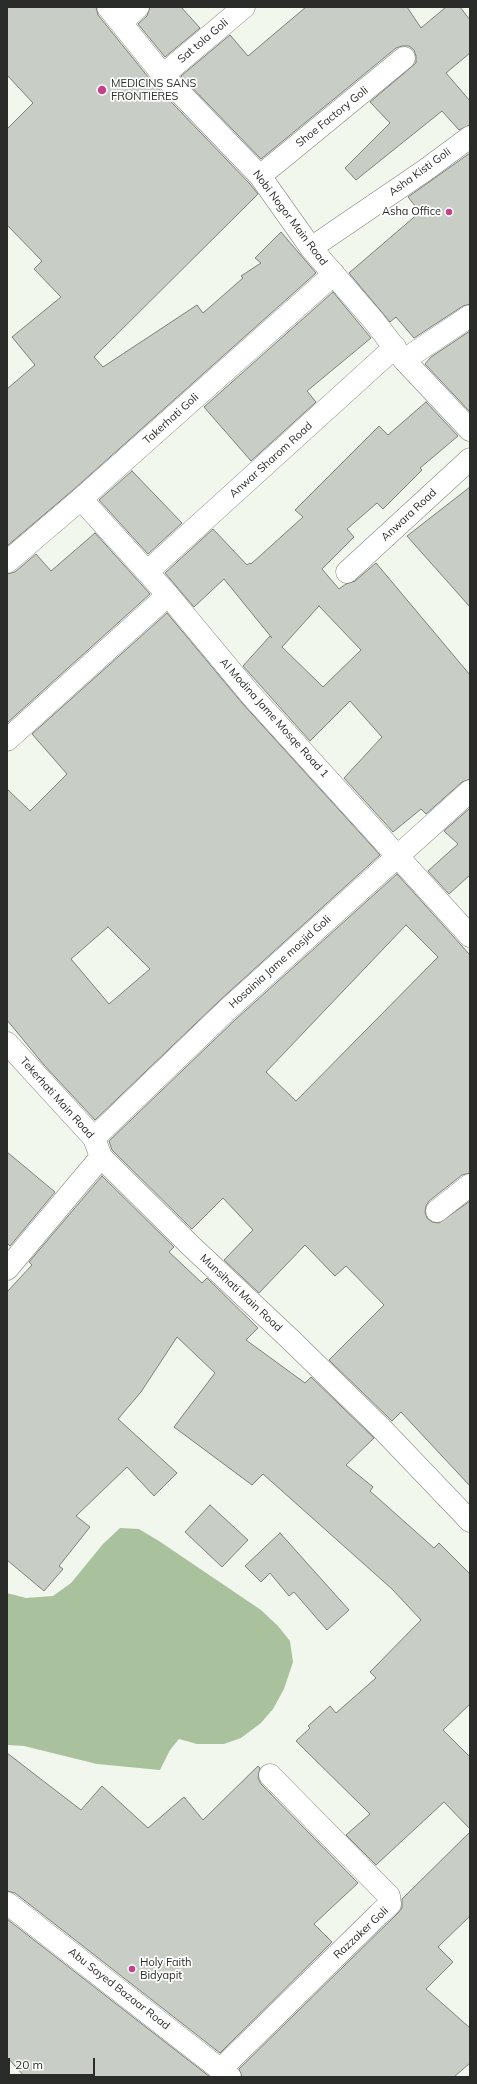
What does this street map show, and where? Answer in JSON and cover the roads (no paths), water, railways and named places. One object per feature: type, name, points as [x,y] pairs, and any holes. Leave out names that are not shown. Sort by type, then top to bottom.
[{"type":"street","points":[[115,15],[138,7]]},
{"type":"street","name":"Sat tola Goli","points":[[163,75],[244,7]]},
{"type":"street","name":"Nobi Nogor Main Road","points":[[115,15],[163,75],[260,176],[311,248],[400,354],[470,430]]},
{"type":"street","name":"Shoe Factory Goli","points":[[260,176],[404,58]]},
{"type":"street","name":"Asha Kisti Goli","points":[[311,248],[424,171],[470,136]]},
{"type":"street","name":"Takerhati Goli","points":[[7,562],[81,499],[334,274]]},
{"type":"street","name":"Anwar Sharom Road","points":[[147,572],[400,354],[470,316]]},
{"type":"street","name":"Anwara Road","points":[[347,572],[470,459]]},
{"type":"street","name":"Al Modina Jame Mosqe Road 1","points":[[81,499],[168,595],[251,695],[470,936]]},
{"type":"street","points":[[7,740],[168,595]]},
{"type":"street","name":"Hosainia Jame mosjid Goli","points":[[7,1269],[98,1147],[228,1010],[470,791]]},
{"type":"street","name":"Tekerhati Main Road","points":[[7,1043],[98,1147]]},
{"type":"street","name":"Munsihati Main Road","points":[[98,1147],[191,1246],[382,1428],[470,1521]]},
{"type":"street","points":[[437,1211],[470,1184]]},
{"type":"street","name":"Razzaker Goli","points":[[226,2073],[390,1904],[389,1896],[270,1775]]},
{"type":"street","name":"Abu Sayed Bazaar Road","points":[[7,1903],[226,2073]]},
{"type":"place","name":"MEDICINS SANS FRONTIERES","points":[[102,90]]},
{"type":"place","name":"Asha Office","points":[[449,212]]},
{"type":"place","name":"Holy Faith Bidyapit","points":[[132,1969]]}]
